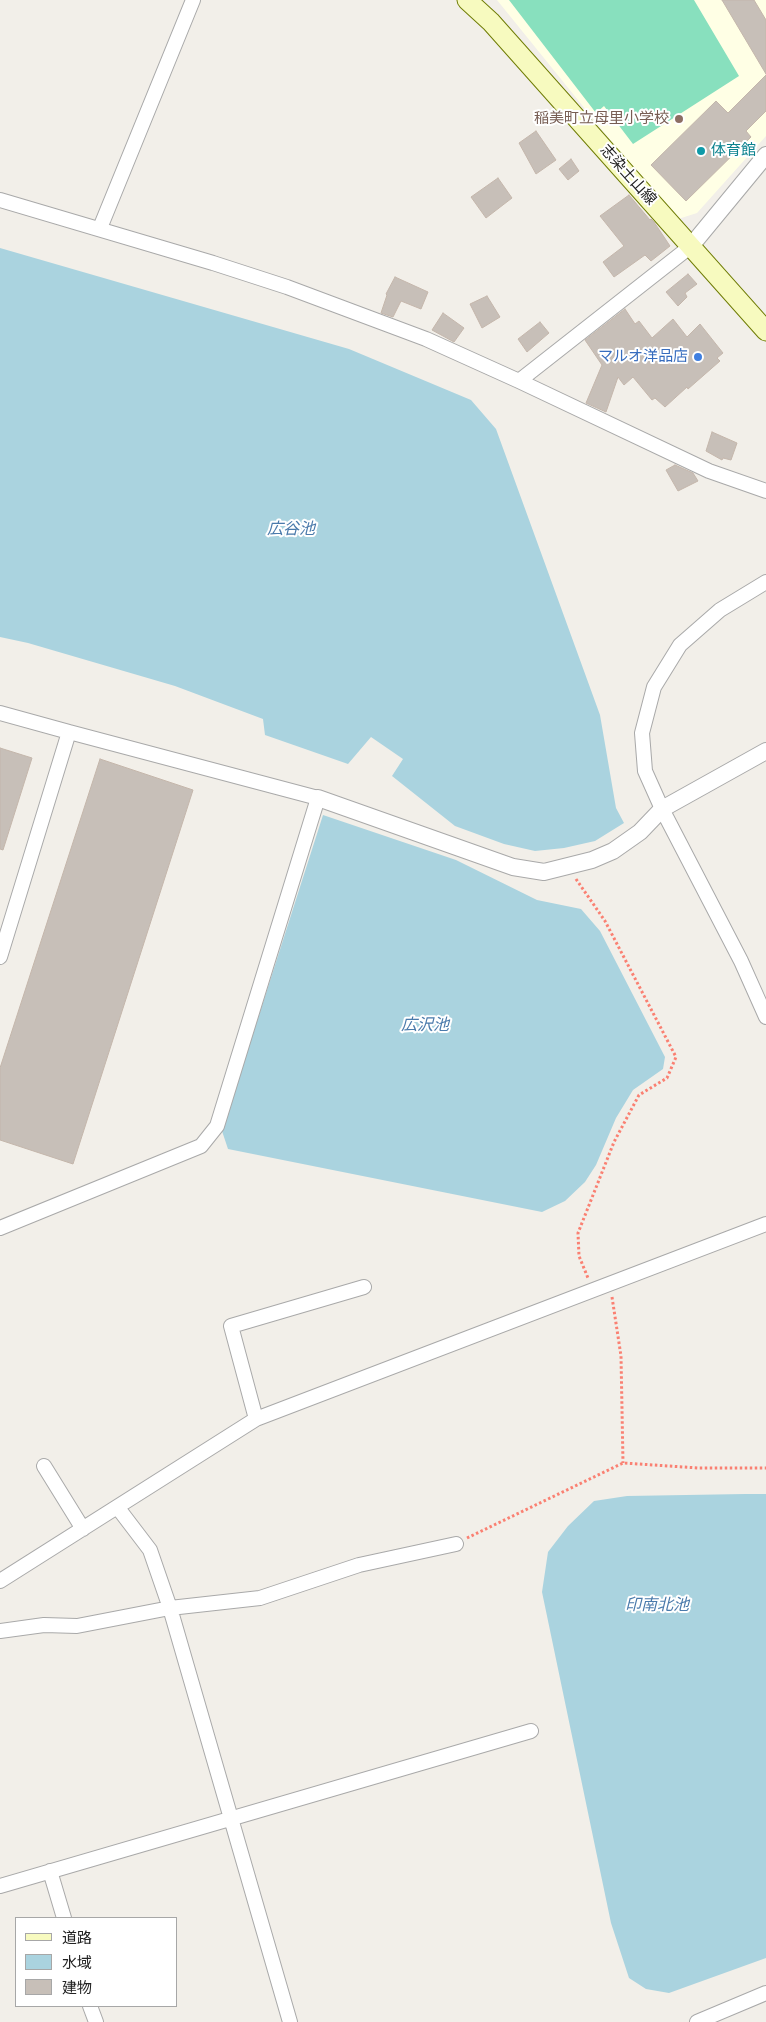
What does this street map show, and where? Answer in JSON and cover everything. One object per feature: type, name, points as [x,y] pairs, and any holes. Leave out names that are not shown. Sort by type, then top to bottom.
[{"type":"main road","name":"志染土山線","points":[[467,0],[491,22],[766,331]]},
{"type":"street","points":[[100,228],[193,0]]},
{"type":"street","points":[[520,381],[692,246],[766,154]]},
{"type":"street","points":[[0,200],[100,228],[286,287],[426,339],[520,381],[709,471],[766,491]]},
{"type":"street","points":[[766,582],[720,610],[680,645],[654,687],[642,733],[645,770],[662,809],[741,961],[766,1017]]},
{"type":"street","points":[[0,714],[318,798],[514,868],[544,872],[568,867],[613,851],[640,832],[662,809],[766,751]]},
{"type":"street","points":[[0,957],[69,732]]},
{"type":"street","points":[[0,1228],[202,1146],[217,1126],[318,798]]},
{"type":"street","points":[[0,1581],[256,1419],[766,1224]]},
{"type":"street","points":[[256,1419],[231,1326],[364,1287]]},
{"type":"street","points":[[44,1466],[83,1529]]},
{"type":"street","points":[[118,1508],[150,1550],[170,1608],[229,1818],[290,2022]]},
{"type":"street","points":[[0,1631],[44,1625],[77,1626],[170,1608],[260,1598],[359,1565],[456,1544]]},
{"type":"street","points":[[0,1886],[531,1731]]},
{"type":"street","points":[[50,1871],[64,1917]]},
{"type":"street","points":[[697,2022],[766,1993]]},
{"type":"street","points":[[90,2007],[96,2022]]},
{"type":"path","points":[[568,867],[605,920],[676,1057],[667,1078],[639,1095],[614,1142],[578,1233],[579,1256],[592,1290],[611,1296],[621,1356],[623,1463]]},
{"type":"path","points":[[456,1544],[623,1463],[700,1468],[766,1468]]},
{"type":"shaded area","name":"稲美町立母里小学校","points":[[497,0],[766,0],[766,136],[697,213],[675,220]]},
{"type":"green space","points":[[509,0],[694,0],[739,76],[633,144],[604,106],[596,113]]},
{"type":"water","name":"広谷池","points":[[0,248],[349,349],[471,400],[496,429],[600,715],[616,808],[624,823],[595,841],[564,848],[535,851],[504,844],[455,826],[392,776],[403,759],[371,737],[348,764],[265,735],[263,719],[175,686],[28,643],[0,637]]},
{"type":"water","name":"広沢池","points":[[323,815],[456,860],[537,900],[581,909],[600,931],[665,1057],[663,1069],[633,1090],[616,1118],[596,1165],[585,1182],[565,1201],[542,1212],[228,1149],[222,1131]]},
{"type":"water","name":"印南北池","points":[[766,1494],[766,1958],[669,1993],[646,1989],[629,1978],[611,1923],[542,1592],[548,1552],[568,1526],[594,1501],[627,1496]]},
{"type":"building","points":[[722,0],[754,0],[766,20],[766,74]]},
{"type":"building","name":"体育館","points":[[766,75],[766,111],[746,131],[751,137],[686,201],[651,165],[716,101],[728,113]]},
{"type":"building","points":[[536,131],[556,160],[536,174],[519,143]]},
{"type":"building","points":[[571,159],[579,171],[568,180],[559,169]]},
{"type":"building","points":[[498,178],[512,198],[486,218],[471,197]]},
{"type":"building","points":[[629,195],[650,220],[654,222],[670,246],[651,261],[645,255],[614,277],[603,262],[624,246],[600,216]]},
{"type":"building","points":[[688,274],[697,284],[685,293],[687,297],[678,306],[666,292]]},
{"type":"building","points":[[395,277],[428,292],[421,309],[401,301],[393,317],[381,313],[386,294]]},
{"type":"building","points":[[487,296],[500,317],[482,328],[470,304]]},
{"type":"building","points":[[625,309],[635,324],[639,321],[652,338],[673,319],[687,337],[700,324],[723,353],[717,358],[720,361],[665,407],[655,398],[652,400],[633,377],[624,385],[618,377],[606,412],[586,403],[602,365],[585,340]]},
{"type":"building","points":[[443,313],[464,328],[454,342],[432,330]]},
{"type":"building","points":[[540,322],[549,333],[527,352],[518,339]]},
{"type":"building","points":[[712,432],[737,443],[731,460],[723,458],[722,460],[706,451]]},
{"type":"building","points":[[675,465],[693,473],[698,481],[678,491],[666,470]]},
{"type":"building","points":[[0,748],[32,758],[3,850],[0,849]]},
{"type":"building","points":[[100,759],[193,790],[73,1164],[0,1140],[0,1068]]},
{"type":"place","name":"稲美町立母里小学校","points":[[679,119]]},
{"type":"place","name":"体育館","points":[[701,151]]},
{"type":"place","name":"マルオ洋品店","points":[[698,357]]}]
